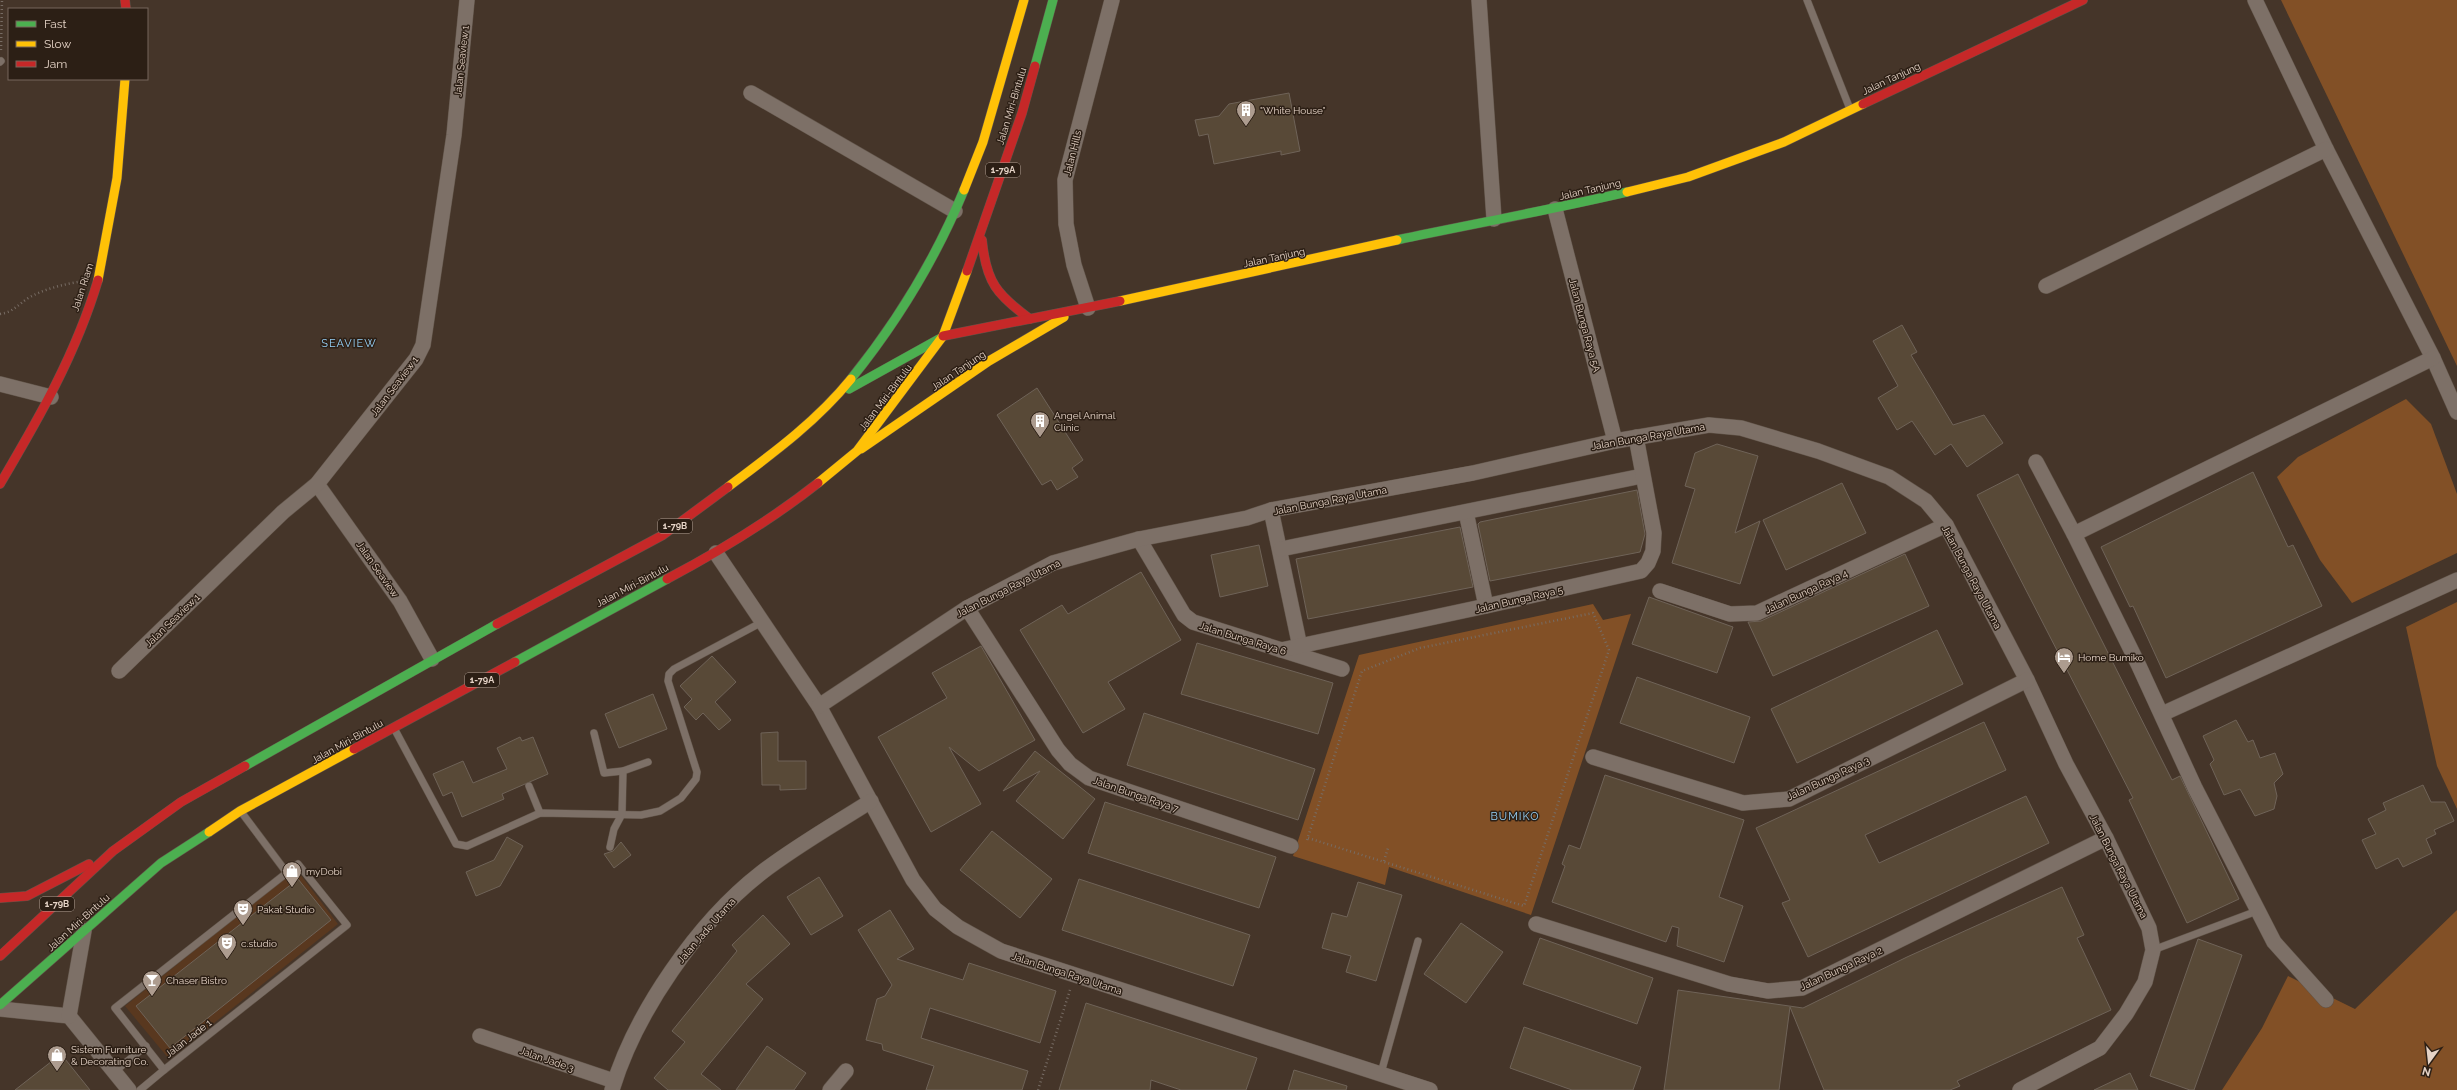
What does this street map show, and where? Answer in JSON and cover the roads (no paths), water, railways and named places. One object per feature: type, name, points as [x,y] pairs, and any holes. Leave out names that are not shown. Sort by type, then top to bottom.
[{"type":"main road","name":"Jalan Miri-Bintulu","points":[[0,956],[113,851],[180,802],[432,659],[663,535],[790,441],[837,396],[883,339],[920,279],[955,211],[983,142],[1024,0]]},
{"type":"main road","name":"Jalan Miri-Bintulu","points":[[0,1005],[161,862],[240,811],[716,553],[790,505],[858,451],[944,336],[982,235],[1022,113],[1053,0]]},
{"type":"main road","name":"Jalan Tanjung","points":[[837,396],[944,336],[1030,318],[1088,308],[1494,220],[1555,209],[1688,177],[1784,142],[2083,0]]},
{"type":"main road","name":"Jalan Riam","points":[[0,484],[51,397],[73,348],[98,278],[109,227],[123,133],[125,80]]},
{"type":"main road","points":[[982,235],[984,265],[991,284],[1006,302],[1030,318]]},
{"type":"main road","name":"Jalan Tanjung","points":[[858,451],[989,361],[1073,311]]},
{"type":"main road","points":[[0,909],[113,851]]},
{"type":"main road","points":[[0,898],[27,896]]},
{"type":"street","name":"Jalan Seaview 1","points":[[119,671],[283,512],[317,484],[408,371],[423,346],[454,135],[467,0]]},
{"type":"street","name":"Jalan Hills","points":[[1088,308],[1074,265],[1066,224],[1065,180],[1112,0]]},
{"type":"street","points":[[1480,0],[1494,220]]},
{"type":"street","points":[[2255,0],[2326,149],[2432,358],[2457,412]]},
{"type":"street","points":[[751,93],[955,211]]},
{"type":"street","points":[[2046,286],[2326,149]]},
{"type":"street","name":"Jalan Bunga Raya 5A","points":[[1555,209],[1615,441]]},
{"type":"street","points":[[2074,534],[2432,358]]},
{"type":"street","points":[[0,384],[51,397]]},
{"type":"street","name":"Jalan Bunga Raya Utama","points":[[819,706],[967,608],[1053,563],[1139,539],[1247,518],[1271,510],[1473,473],[1615,441],[1709,425],[1741,428],[1818,451],[1889,477],[1926,501],[1946,525],[2027,680],[2066,764],[2106,838],[2150,928],[2153,950],[2145,982],[2126,1014],[2100,1048],[2020,1090]]},
{"type":"street","name":"Jalan Bunga Raya 5","points":[[1281,650],[1641,571],[1648,562],[1653,551],[1654,533],[1642,476],[1636,437]]},
{"type":"street","points":[[2036,462],[2074,534],[2162,714],[2195,788],[2257,911],[2281,953],[2326,1000]]},
{"type":"street","points":[[1281,549],[1642,476]]},
{"type":"street","name":"Jalan Seaview","points":[[317,484],[400,602],[432,659]]},
{"type":"street","name":"Jalan Bunga Raya 6","points":[[1271,510],[1281,549],[1300,647]]},
{"type":"street","points":[[1466,512],[1486,606]]},
{"type":"street","name":"Jalan Bunga Raya 4","points":[[1660,591],[1730,614],[1757,614],[1946,525]]},
{"type":"street","name":"Jalan Bunga Raya 6","points":[[1139,539],[1184,615],[1193,622],[1342,669]]},
{"type":"street","name":"Jalan Bunga Raya Utama","points":[[716,553],[764,621],[819,706],[913,880],[935,909],[958,928],[1001,951],[1074,976],[1382,1072],[1430,1090]]},
{"type":"street","points":[[2162,714],[2457,580]]},
{"type":"street","name":"Jalan Bunga Raya 7","points":[[967,608],[1058,750],[1070,764],[1089,778],[1291,846]]},
{"type":"street","name":"Jalan Bunga Raya 3","points":[[1594,757],[1743,803],[1789,799],[2027,680]]},
{"type":"street","name":"Jalan Jade Utama","points":[[613,1086],[647,1009],[678,961],[724,907],[761,873],[871,801]]},
{"type":"street","name":"Jalan Bunga Raya 2","points":[[1536,924],[1729,984],[1768,991],[1802,988],[2106,838]]},
{"type":"street","points":[[69,1016],[84,931]]},
{"type":"street","points":[[0,1009],[69,1016],[129,1090]]},
{"type":"street","name":"Jalan Jade 3","points":[[480,1036],[613,1086]]},
{"type":"street","points":[[830,1090],[846,1071]]},
{"type":"lane","points":[[1807,0],[1850,110]]},
{"type":"lane","points":[[394,728],[456,844],[467,846],[540,812],[641,815],[660,811],[681,798],[696,779],[696,764],[668,681],[669,674],[674,669],[764,621]]},
{"type":"lane","points":[[594,733],[604,773],[623,771],[648,762]]},
{"type":"lane","points":[[610,847],[614,829],[622,814],[623,771]]},
{"type":"lane","points":[[529,786],[540,812]]},
{"type":"lane","points":[[240,811],[287,873]]},
{"type":"lane","name":"Jalan Jade 1","points":[[298,864],[347,925],[164,1070],[146,1046],[115,1008],[298,864]]},
{"type":"lane","points":[[2153,950],[2257,911]]},
{"type":"lane","points":[[1382,1072],[1418,941]]},
{"type":"lane","points":[[114,1073],[146,1046]]},
{"type":"lane","points":[[140,1090],[164,1070]]},
{"type":"place","name":"\"White House\"","points":[[1246,127]]},
{"type":"place","name":"Angel Animal Clinic","points":[[1040,438]]},
{"type":"place","name":"Home Bumiko","points":[[2064,674]]},
{"type":"place","name":"myDobi","points":[[292,888]]},
{"type":"place","name":"Pakat Studio","points":[[243,926]]},
{"type":"place","name":"c.studio","points":[[227,960]]},
{"type":"place","name":"Chaser Bistro","points":[[152,997]]},
{"type":"place","name":"Sistem Furniture & Decorating Co.","points":[[57,1072]]},
{"type":"district","name":"SEAVIEW","points":[[349,343]]},
{"type":"district","name":"BUMIKO","points":[[1515,816]]}]
